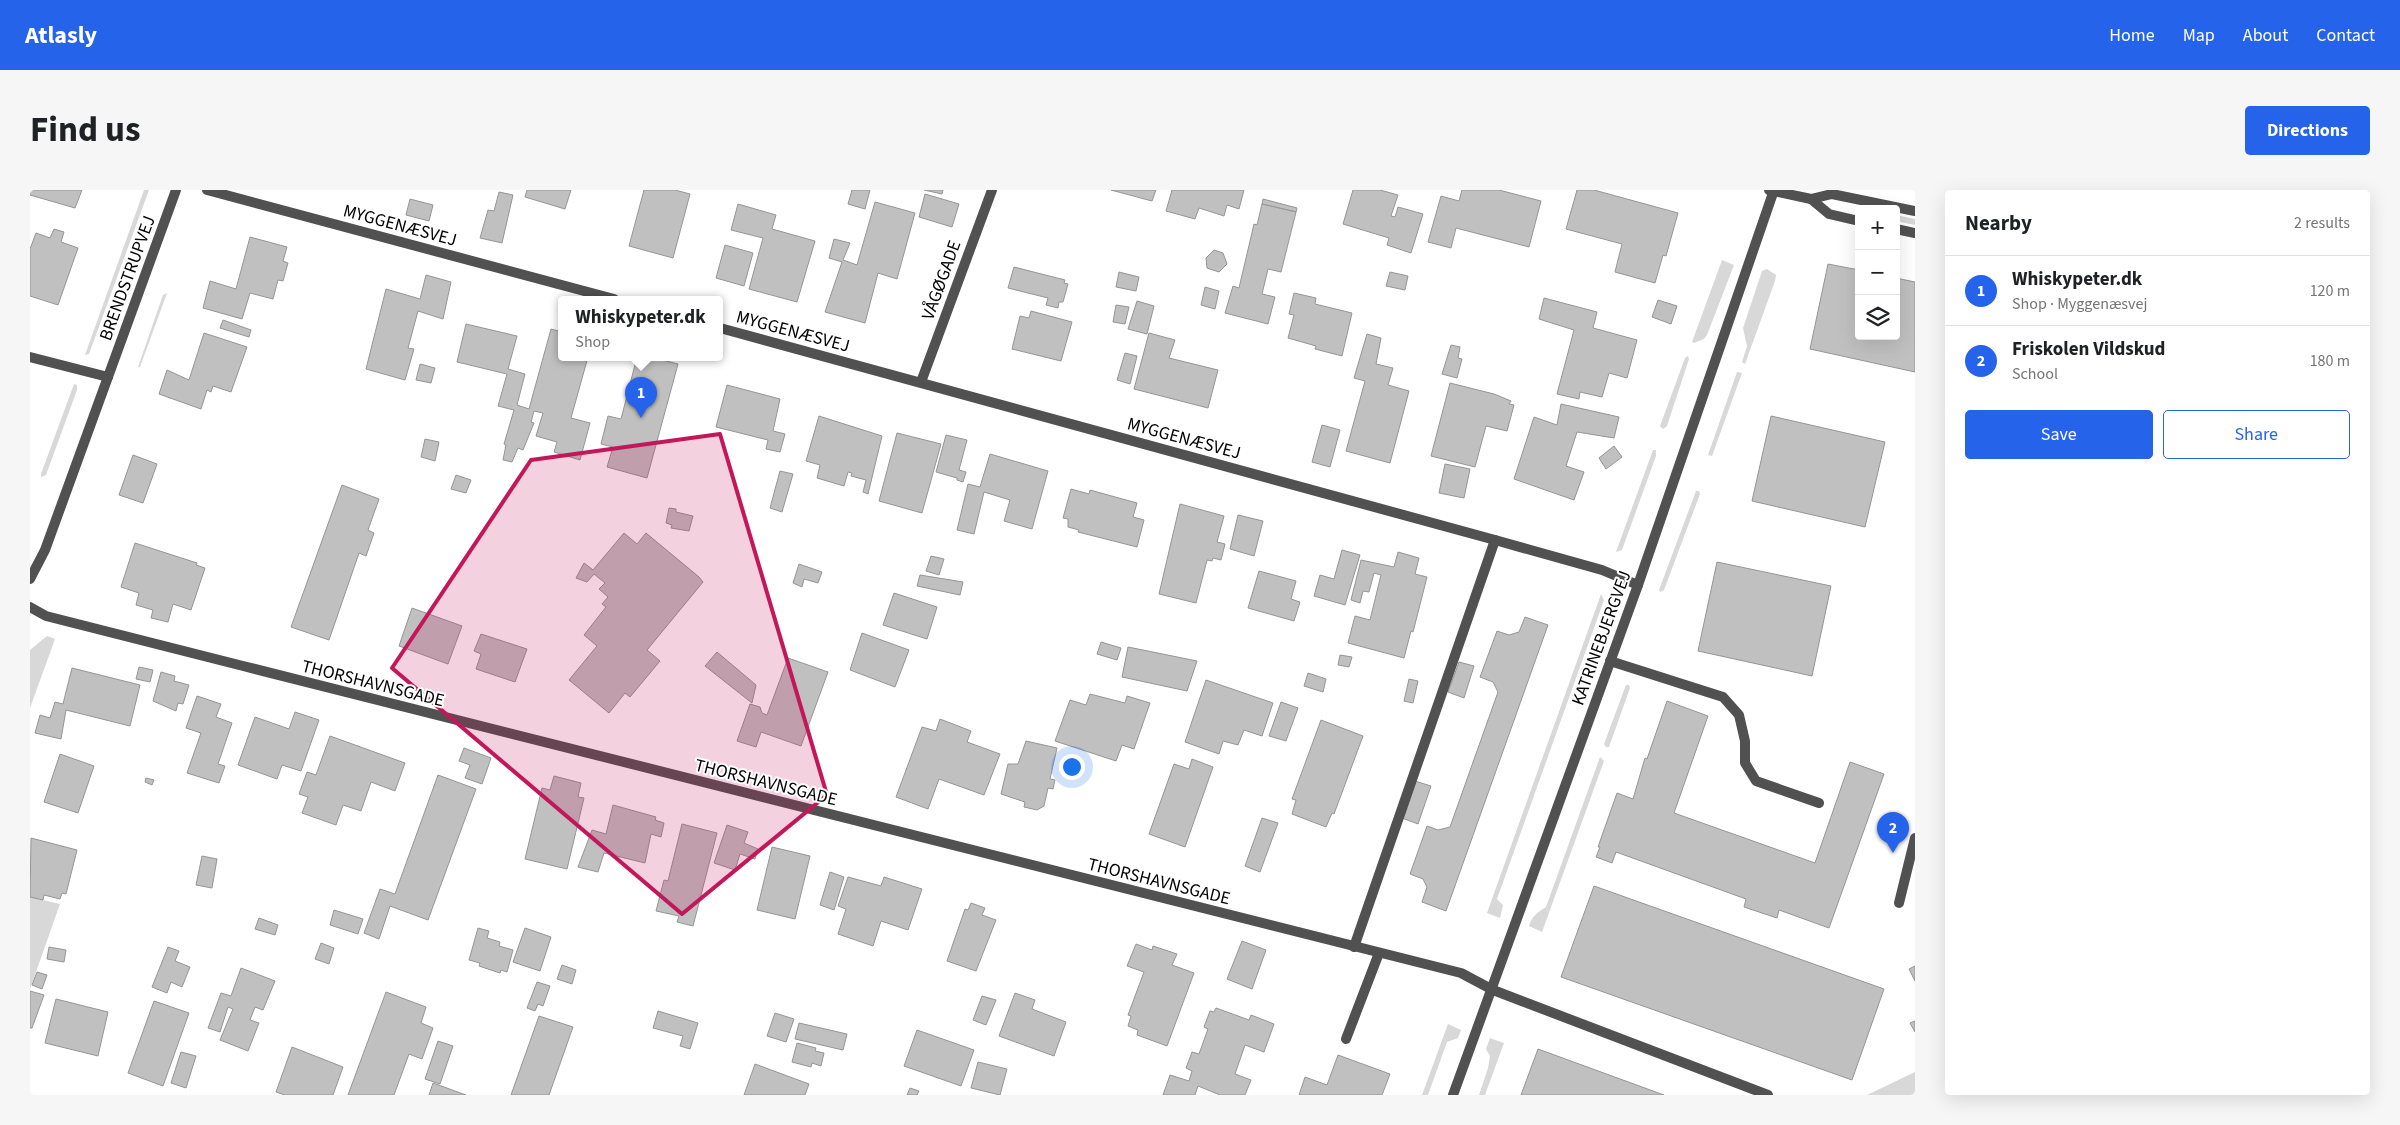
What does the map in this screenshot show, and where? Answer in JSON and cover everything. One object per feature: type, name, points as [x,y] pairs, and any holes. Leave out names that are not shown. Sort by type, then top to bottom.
[{"type":"street","name":"BRENDSTRUPVEJ","points":[[30,580],[45,550],[176,190]]},
{"type":"street","name":"MYGGENÆSVEJ","points":[[207,190],[603,296]]},
{"type":"street","name":"VÅGØGADE","points":[[921,382],[992,190]]},
{"type":"street","points":[[1772,190],[1811,198],[1832,194],[1915,211]]},
{"type":"street","name":"KATRINEBJERGVEJ","points":[[1453,1095],[1493,990],[1638,585],[1772,190]]},
{"type":"street","points":[[1811,198],[1829,214],[1855,220]]},
{"type":"street","points":[[1900,230],[1915,233]]},
{"type":"street","name":"MYGGENÆSVEJ","points":[[723,329],[1495,540],[1602,570],[1638,585]]},
{"type":"street","points":[[30,357],[108,377]]},
{"type":"street","points":[[1354,947],[1495,540]]},
{"type":"street","name":"THORSHAVNSGADE","points":[[30,607],[46,616],[218,660],[1461,973],[1493,990],[1768,1095]]},
{"type":"street","points":[[1610,661],[1723,697],[1739,715],[1745,741],[1745,763],[1756,781],[1819,803]]},
{"type":"street","points":[[1899,903],[1911,873],[1915,838]]},
{"type":"street","points":[[1346,1039],[1379,953]]},
{"type":"highlighted area","points":[[720,434],[827,795],[682,914],[392,668],[531,460]]},
{"type":"shaded area","points":[[144,190],[149,190],[89,354],[85,355]]},
{"type":"shaded area","points":[[1900,216],[1915,219],[1915,225],[1900,222]]},
{"type":"shaded area","points":[[1722,260],[1734,265],[1707,335],[1704,339],[1694,343],[1692,342]]},
{"type":"shaded area","points":[[1767,269],[1776,275],[1775,281],[1745,364],[1742,362],[1747,346],[1743,328],[1762,271]]},
{"type":"shaded area","points":[[167,293],[140,367],[138,367],[163,295]]},
{"type":"shaded area","points":[[1688,356],[1689,359],[1667,426],[1663,429],[1660,426],[1685,358]]},
{"type":"shaded area","points":[[1737,372],[1742,373],[1712,456],[1708,455]]},
{"type":"shaded area","points":[[74,384],[77,385],[77,390],[46,475],[41,477],[41,474]]},
{"type":"shaded area","points":[[1653,450],[1656,450],[1656,456],[1622,550],[1616,552]]},
{"type":"shaded area","points":[[1696,491],[1699,491],[1700,494],[1664,590],[1660,592],[1659,590]]},
{"type":"shaded area","points":[[1601,594],[1604,600],[1497,899],[1503,905],[1500,918],[1487,913]]},
{"type":"shaded area","points":[[47,636],[55,639],[30,708],[30,650]]},
{"type":"shaded area","points":[[1626,685],[1629,685],[1630,688],[1609,747],[1606,747],[1604,744]]},
{"type":"shaded area","points":[[1600,757],[1604,761],[1542,932],[1529,926],[1535,915],[1546,907]]},
{"type":"shaded area","points":[[30,897],[60,904],[30,989]]},
{"type":"shaded area","points":[[1448,1024],[1461,1030],[1458,1038],[1447,1042],[1428,1095],[1422,1095]]},
{"type":"shaded area","points":[[1490,1038],[1504,1043],[1485,1095],[1479,1095],[1488,1068],[1490,1056],[1486,1049]]},
{"type":"shaded area","points":[[1915,1072],[1915,1095],[1867,1095]]},
{"type":"building","points":[[30,190],[82,190],[75,208],[30,195]]},
{"type":"building","points":[[527,190],[571,190],[565,209],[525,197]]},
{"type":"building","points":[[644,190],[675,190],[690,194],[673,258],[629,246]]},
{"type":"building","points":[[852,190],[870,190],[865,209],[848,204]]},
{"type":"building","points":[[924,190],[943,190],[942,194]]},
{"type":"building","points":[[1111,190],[1156,190],[1152,201]]},
{"type":"building","points":[[1172,190],[1244,190],[1239,209],[1227,205],[1224,216],[1199,208],[1195,219],[1166,211]]},
{"type":"building","points":[[1353,190],[1380,190],[1398,195],[1391,216],[1395,217],[1398,207],[1423,214],[1411,253],[1387,245],[1389,238],[1343,224]]},
{"type":"building","points":[[1462,190],[1499,190],[1541,201],[1529,247],[1456,228],[1451,248],[1428,242],[1441,196],[1459,201]]},
{"type":"building","points":[[1577,190],[1594,190],[1678,213],[1666,256],[1663,255],[1655,283],[1615,272],[1622,244],[1566,229]]},
{"type":"building","points":[[499,192],[513,195],[502,243],[480,238],[488,210],[494,211]]},
{"type":"building","points":[[925,194],[959,204],[952,227],[919,217]]},
{"type":"building","points":[[410,199],[433,205],[429,221],[406,215]]},
{"type":"building","points":[[1263,199],[1297,208],[1296,212],[1262,204]]},
{"type":"building","points":[[875,202],[915,213],[897,279],[878,273],[865,323],[825,312],[842,262],[829,258],[834,239],[850,243],[843,260],[857,265]]},
{"type":"building","points":[[738,204],[776,215],[772,229],[815,241],[797,302],[749,289],[763,238],[731,230]]},
{"type":"building","points":[[1262,204],[1296,212],[1281,272],[1268,269],[1262,294],[1275,297],[1268,324],[1225,313],[1233,286],[1239,288],[1254,224],[1257,225]]},
{"type":"building","points":[[54,229],[64,232],[61,242],[78,248],[58,305],[30,296],[30,249],[36,233],[50,238]]},
{"type":"building","points":[[250,237],[287,247],[283,261],[288,263],[283,281],[278,280],[273,299],[250,293],[242,319],[203,308],[210,281],[236,289]]},
{"type":"building","points":[[725,245],[753,253],[744,286],[716,278]]},
{"type":"building","points":[[1214,250],[1223,253],[1227,264],[1219,272],[1207,268],[1206,258]]},
{"type":"building","points":[[1828,264],[1855,269],[1855,340],[1900,340],[1900,279],[1915,282],[1915,372],[1810,349]]},
{"type":"building","points":[[1014,267],[1065,280],[1064,283],[1068,284],[1063,302],[1059,302],[1058,308],[1046,305],[1048,298],[1008,288]]},
{"type":"building","points":[[1119,272],[1139,277],[1136,291],[1116,287]]},
{"type":"building","points":[[1390,272],[1408,276],[1405,290],[1386,286]]},
{"type":"building","points":[[426,275],[451,282],[443,319],[418,311],[408,348],[414,349],[405,380],[366,369],[386,289],[420,299]]},
{"type":"building","points":[[1205,287],[1219,291],[1215,309],[1201,305]]},
{"type":"building","points":[[1294,293],[1316,298],[1315,304],[1352,313],[1342,356],[1315,349],[1316,346],[1288,338],[1294,315],[1289,314]]},
{"type":"building","points":[[1544,298],[1597,312],[1593,328],[1637,340],[1627,378],[1609,373],[1602,397],[1580,392],[1579,399],[1557,394],[1574,330],[1539,319]]},
{"type":"building","points":[[1658,300],[1677,306],[1671,324],[1652,317]]},
{"type":"building","points":[[1137,301],[1154,306],[1147,334],[1128,329]]},
{"type":"building","points":[[1116,305],[1129,307],[1125,324],[1113,322]]},
{"type":"building","points":[[1031,311],[1072,322],[1061,361],[1012,349],[1020,316],[1029,318]]},
{"type":"building","points":[[223,320],[251,330],[249,337],[220,328]]},
{"type":"building","points":[[466,324],[517,336],[508,369],[525,374],[517,405],[529,409],[551,329],[558,331],[558,361],[587,361],[571,418],[590,423],[580,460],[554,452],[557,442],[536,436],[543,413],[534,411],[531,422],[534,423],[523,450],[518,448],[512,462],[503,460],[506,445],[504,444],[514,410],[498,406],[507,374],[457,362]]},
{"type":"building","points":[[204,333],[247,347],[231,392],[213,386],[211,392],[207,390],[201,409],[159,394],[167,370],[189,380]]},
{"type":"building","points":[[1149,333],[1175,340],[1169,358],[1218,370],[1208,408],[1134,389]]},
{"type":"building","points":[[1367,334],[1381,338],[1376,364],[1393,368],[1388,385],[1409,391],[1390,463],[1346,451],[1365,381],[1354,378]]},
{"type":"building","points":[[1451,345],[1460,347],[1458,358],[1462,359],[1457,378],[1442,374]]},
{"type":"building","points":[[1125,353],[1137,356],[1130,384],[1117,380]]},
{"type":"building","points":[[636,361],[666,361],[678,364],[647,478],[607,467],[613,447],[601,444],[608,416],[621,419]]},
{"type":"building","points":[[420,364],[435,368],[431,383],[416,380]]},
{"type":"building","points":[[1450,383],[1494,394],[1511,401],[1509,404],[1514,405],[1507,431],[1486,426],[1475,467],[1431,456]]},
{"type":"building","points":[[727,385],[780,399],[773,431],[785,434],[780,452],[766,449],[768,440],[716,427]]},
{"type":"building","points":[[1561,404],[1619,417],[1614,438],[1577,432],[1566,466],[1584,472],[1574,500],[1514,479],[1534,417],[1557,425]]},
{"type":"building","points":[[819,416],[882,436],[868,494],[863,492],[866,480],[851,476],[852,473],[848,472],[844,486],[817,478],[820,465],[806,461]]},
{"type":"building","points":[[1771,416],[1885,442],[1865,527],[1752,501]]},
{"type":"building","points":[[1322,425],[1340,430],[1330,467],[1312,462]]},
{"type":"building","points":[[897,433],[941,444],[922,513],[879,501]]},
{"type":"building","points":[[946,435],[967,440],[959,470],[966,472],[963,482],[957,480],[957,478],[936,472]]},
{"type":"building","points":[[425,439],[439,442],[435,461],[421,457]]},
{"type":"building","points":[[1614,446],[1622,457],[1606,469],[1599,458]]},
{"type":"building","points":[[990,454],[1048,471],[1032,529],[1004,521],[1010,500],[984,492],[974,534],[957,530],[968,484],[980,487]]},
{"type":"building","points":[[133,455],[157,464],[143,503],[119,495]]},
{"type":"building","points":[[1445,464],[1470,469],[1464,498],[1439,493]]},
{"type":"building","points":[[780,471],[793,474],[782,512],[770,508]]},
{"type":"building","points":[[456,475],[471,480],[466,493],[451,489]]},
{"type":"building","points":[[342,485],[379,499],[368,530],[374,533],[366,556],[359,553],[329,640],[291,627]]},
{"type":"building","points":[[1071,489],[1089,494],[1090,490],[1137,503],[1133,517],[1144,520],[1137,547],[1078,532],[1079,530],[1068,527],[1068,519],[1063,518]]},
{"type":"building","points":[[1180,504],[1224,516],[1217,542],[1225,544],[1221,560],[1213,558],[1212,561],[1207,560],[1196,603],[1159,594]]},
{"type":"building","points":[[669,508],[676,509],[676,512],[693,516],[689,531],[671,528],[672,525],[666,523]]},
{"type":"building","points":[[1238,515],[1263,521],[1254,556],[1230,549]]},
{"type":"building","points":[[624,533],[637,544],[646,533],[703,582],[647,650],[660,661],[630,697],[625,693],[609,713],[569,680],[597,646],[584,635],[606,607],[602,604],[608,597],[599,589],[605,583],[594,574],[587,582],[576,578],[584,563],[593,570]]},
{"type":"building","points":[[135,543],[197,563],[196,565],[205,568],[191,610],[173,604],[168,622],[151,618],[153,610],[136,605],[139,593],[121,587]]},
{"type":"building","points":[[1342,550],[1360,555],[1345,605],[1314,596],[1320,575],[1334,579]]},
{"type":"building","points":[[1398,552],[1419,558],[1415,574],[1427,577],[1413,632],[1411,631],[1404,658],[1348,643],[1355,616],[1370,620],[1381,575],[1374,573],[1369,592],[1363,591],[1360,603],[1351,600],[1361,560],[1394,567]]},
{"type":"building","points":[[931,556],[944,559],[939,575],[926,571]]},
{"type":"building","points":[[1717,562],[1831,586],[1812,676],[1698,651]]},
{"type":"building","points":[[799,564],[822,572],[818,583],[804,579],[802,587],[793,583]]},
{"type":"building","points":[[1259,571],[1296,581],[1291,599],[1300,602],[1294,621],[1248,608]]},
{"type":"building","points":[[920,575],[963,582],[960,595],[917,586]]},
{"type":"building","points":[[894,593],[937,607],[927,639],[883,625]]},
{"type":"building","points":[[412,608],[462,626],[448,664],[399,646]]},
{"type":"building","points":[[1525,617],[1548,625],[1446,911],[1422,902],[1427,887],[1423,879],[1410,874],[1427,826],[1438,830],[1450,827],[1498,692],[1493,682],[1480,677],[1497,631],[1509,635],[1519,632]]},
{"type":"building","points":[[862,633],[909,650],[895,687],[850,670]]},
{"type":"building","points":[[481,634],[527,649],[515,682],[476,669],[481,654],[474,651]]},
{"type":"building","points":[[1101,642],[1121,648],[1117,660],[1097,654]]},
{"type":"building","points":[[1128,647],[1197,661],[1187,691],[1122,677]]},
{"type":"building","points":[[717,652],[756,685],[752,703],[705,666]]},
{"type":"building","points":[[1340,655],[1352,657],[1349,667],[1338,665]]},
{"type":"building","points":[[788,658],[828,672],[801,746],[761,732],[756,747],[737,741],[750,704],[760,707],[762,713],[767,715]]},
{"type":"building","points":[[1459,662],[1474,666],[1464,698],[1448,692]]},
{"type":"building","points":[[139,667],[153,670],[150,682],[136,679]]},
{"type":"building","points":[[72,668],[140,685],[130,726],[66,710],[61,739],[35,733],[40,715],[50,718],[55,702],[63,704]]},
{"type":"building","points":[[161,672],[175,676],[174,681],[189,685],[183,704],[178,703],[176,711],[153,701]]},
{"type":"building","points":[[1308,673],[1326,679],[1323,692],[1304,686]]},
{"type":"building","points":[[1409,679],[1418,681],[1413,703],[1404,701]]},
{"type":"building","points":[[1206,680],[1273,703],[1262,736],[1244,730],[1238,745],[1223,741],[1219,754],[1185,742]]},
{"type":"building","points":[[1090,694],[1125,703],[1127,696],[1150,703],[1134,749],[1122,745],[1116,761],[1055,741],[1070,700],[1086,705]]},
{"type":"building","points":[[197,696],[221,704],[216,717],[232,723],[218,764],[225,766],[219,783],[187,773],[201,733],[186,728]]},
{"type":"building","points":[[1667,701],[1708,716],[1674,813],[1815,863],[1850,762],[1884,774],[1829,928],[1779,910],[1777,918],[1744,907],[1746,899],[1616,852],[1612,863],[1596,857],[1617,793],[1633,799],[1645,758],[1647,759]]},
{"type":"building","points":[[1281,702],[1298,708],[1286,741],[1269,736]]},
{"type":"building","points":[[295,712],[319,720],[301,771],[282,765],[277,779],[238,765],[255,717],[289,729]]},
{"type":"building","points":[[940,719],[971,731],[967,742],[1000,754],[984,795],[939,779],[928,809],[896,797],[922,727],[936,731]]},
{"type":"building","points":[[1321,720],[1363,736],[1334,814],[1332,813],[1326,827],[1292,814],[1296,800],[1292,799]]},
{"type":"building","points":[[330,736],[405,763],[395,791],[371,782],[361,811],[343,805],[336,825],[302,813],[308,797],[299,794],[307,772],[316,775]]},
{"type":"building","points":[[1026,741],[1057,748],[1050,779],[1055,780],[1053,789],[1048,788],[1044,806],[1037,810],[1024,807],[1025,802],[1001,794],[1008,764],[1018,764]]},
{"type":"building","points":[[464,748],[491,758],[482,784],[465,778],[470,765],[459,761]]},
{"type":"building","points":[[60,754],[94,766],[78,813],[44,802]]},
{"type":"building","points":[[1192,759],[1213,767],[1185,847],[1149,834],[1174,764],[1189,769]]},
{"type":"building","points":[[438,775],[476,789],[428,920],[390,906],[379,939],[364,933],[380,889],[395,894]]},
{"type":"building","points":[[554,776],[581,783],[578,797],[584,798],[567,869],[525,859],[542,788],[550,790]]},
{"type":"building","points":[[146,778],[154,780],[152,785],[145,782]]},
{"type":"building","points":[[1415,781],[1431,786],[1418,824],[1402,818]]},
{"type":"building","points":[[613,805],[656,817],[655,820],[664,823],[661,837],[651,834],[645,863],[604,853],[598,872],[578,867],[592,830],[606,834]]},
{"type":"building","points":[[1262,818],[1278,823],[1260,872],[1245,866]]},
{"type":"building","points":[[682,824],[717,833],[693,926],[677,922],[679,916],[656,911],[664,880],[668,881]]},
{"type":"building","points":[[727,825],[748,832],[744,843],[758,849],[755,859],[740,854],[735,870],[714,863]]},
{"type":"building","points":[[31,838],[77,850],[66,894],[62,893],[60,899],[44,895],[43,900],[30,897]]},
{"type":"building","points":[[772,847],[810,856],[795,919],[757,910]]},
{"type":"building","points":[[202,856],[217,859],[212,888],[196,885]]},
{"type":"building","points":[[830,872],[844,877],[834,910],[820,905]]},
{"type":"building","points":[[848,877],[881,886],[884,877],[922,889],[908,930],[881,921],[873,946],[838,934],[846,909],[838,906]]},
{"type":"building","points":[[1594,886],[1884,989],[1852,1080],[1561,977]]},
{"type":"building","points":[[971,903],[985,908],[982,915],[996,920],[976,971],[947,961],[965,909],[968,910]]},
{"type":"building","points":[[334,910],[363,919],[358,934],[330,925]]},
{"type":"building","points":[[259,918],[278,925],[275,935],[255,929]]},
{"type":"building","points":[[478,928],[489,931],[487,938],[500,942],[499,946],[513,950],[507,972],[501,970],[500,973],[479,966],[480,963],[469,960]]},
{"type":"building","points":[[525,928],[551,937],[540,971],[513,962]]},
{"type":"building","points":[[1242,941],[1266,950],[1252,989],[1227,979]]},
{"type":"building","points":[[321,943],[334,948],[329,964],[315,959]]},
{"type":"building","points":[[1136,944],[1152,950],[1153,946],[1177,954],[1172,965],[1194,973],[1167,1046],[1137,1035],[1138,1030],[1128,1026],[1131,1016],[1128,1015],[1144,972],[1127,966]]},
{"type":"building","points":[[49,947],[66,950],[64,962],[47,959]]},
{"type":"building","points":[[168,947],[179,951],[175,961],[190,967],[182,987],[171,982],[167,993],[152,987]]},
{"type":"building","points":[[562,965],[576,970],[572,984],[557,979]]},
{"type":"building","points":[[1915,966],[1915,981],[1909,969]]},
{"type":"building","points":[[241,968],[275,981],[263,1010],[255,1007],[250,1020],[259,1023],[248,1051],[220,1040],[233,1009],[228,1007],[220,1032],[208,1028],[221,993],[231,996]]},
{"type":"building","points":[[37,972],[47,975],[42,989],[32,985]]},
{"type":"building","points":[[537,982],[550,986],[543,1006],[538,1004],[535,1011],[527,1008]]},
{"type":"building","points":[[30,991],[44,995],[32,1028],[30,1028]]},
{"type":"building","points":[[386,992],[426,1007],[421,1023],[433,1028],[422,1059],[409,1054],[394,1095],[348,1095]]},
{"type":"building","points":[[1015,993],[1035,1000],[1032,1009],[1066,1022],[1054,1056],[999,1036]]},
{"type":"building","points":[[982,996],[996,1000],[986,1025],[973,1020]]},
{"type":"building","points":[[56,999],[108,1012],[98,1056],[45,1043]]},
{"type":"building","points":[[154,1001],[189,1013],[163,1086],[128,1073]]},
{"type":"building","points":[[1216,1008],[1249,1020],[1251,1015],[1274,1024],[1264,1052],[1245,1045],[1235,1074],[1251,1080],[1245,1095],[1220,1095],[1198,1086],[1195,1095],[1163,1095],[1170,1075],[1189,1081],[1192,1071],[1186,1068],[1192,1052],[1199,1054],[1208,1029],[1204,1027],[1210,1011],[1214,1012]]},
{"type":"building","points":[[658,1011],[698,1023],[690,1049],[680,1046],[683,1036],[653,1028]]},
{"type":"building","points":[[775,1013],[794,1019],[786,1042],[767,1036]]},
{"type":"building","points":[[539,1016],[573,1027],[549,1095],[511,1095]]},
{"type":"building","points":[[1915,1021],[1915,1032],[1910,1023]]},
{"type":"building","points":[[799,1023],[847,1034],[843,1050],[795,1039]]},
{"type":"building","points":[[917,1030],[974,1050],[961,1086],[904,1066]]},
{"type":"building","points":[[438,1041],[453,1046],[440,1084],[425,1079]]},
{"type":"building","points":[[797,1043],[816,1048],[815,1051],[824,1053],[821,1066],[812,1063],[811,1067],[792,1062]]},
{"type":"building","points":[[292,1047],[343,1067],[333,1095],[285,1095],[276,1092]]},
{"type":"building","points":[[1538,1049],[1664,1095],[1521,1095]]},
{"type":"building","points":[[181,1052],[196,1056],[186,1088],[171,1083]]},
{"type":"building","points":[[1338,1055],[1390,1074],[1382,1095],[1299,1095],[1305,1077],[1327,1085]]},
{"type":"building","points":[[978,1062],[1007,1069],[1000,1095],[971,1088]]},
{"type":"building","points":[[755,1064],[809,1084],[805,1095],[744,1095]]},
{"type":"building","points":[[433,1083],[466,1095],[429,1095]]},
{"type":"building","points":[[910,1088],[919,1091],[917,1095],[907,1095]]},
{"type":"place","name":"Whiskypeter.dk","points":[[641,418]]},
{"type":"place","name":"Friskolen Vildskud","points":[[1893,853]]}]
